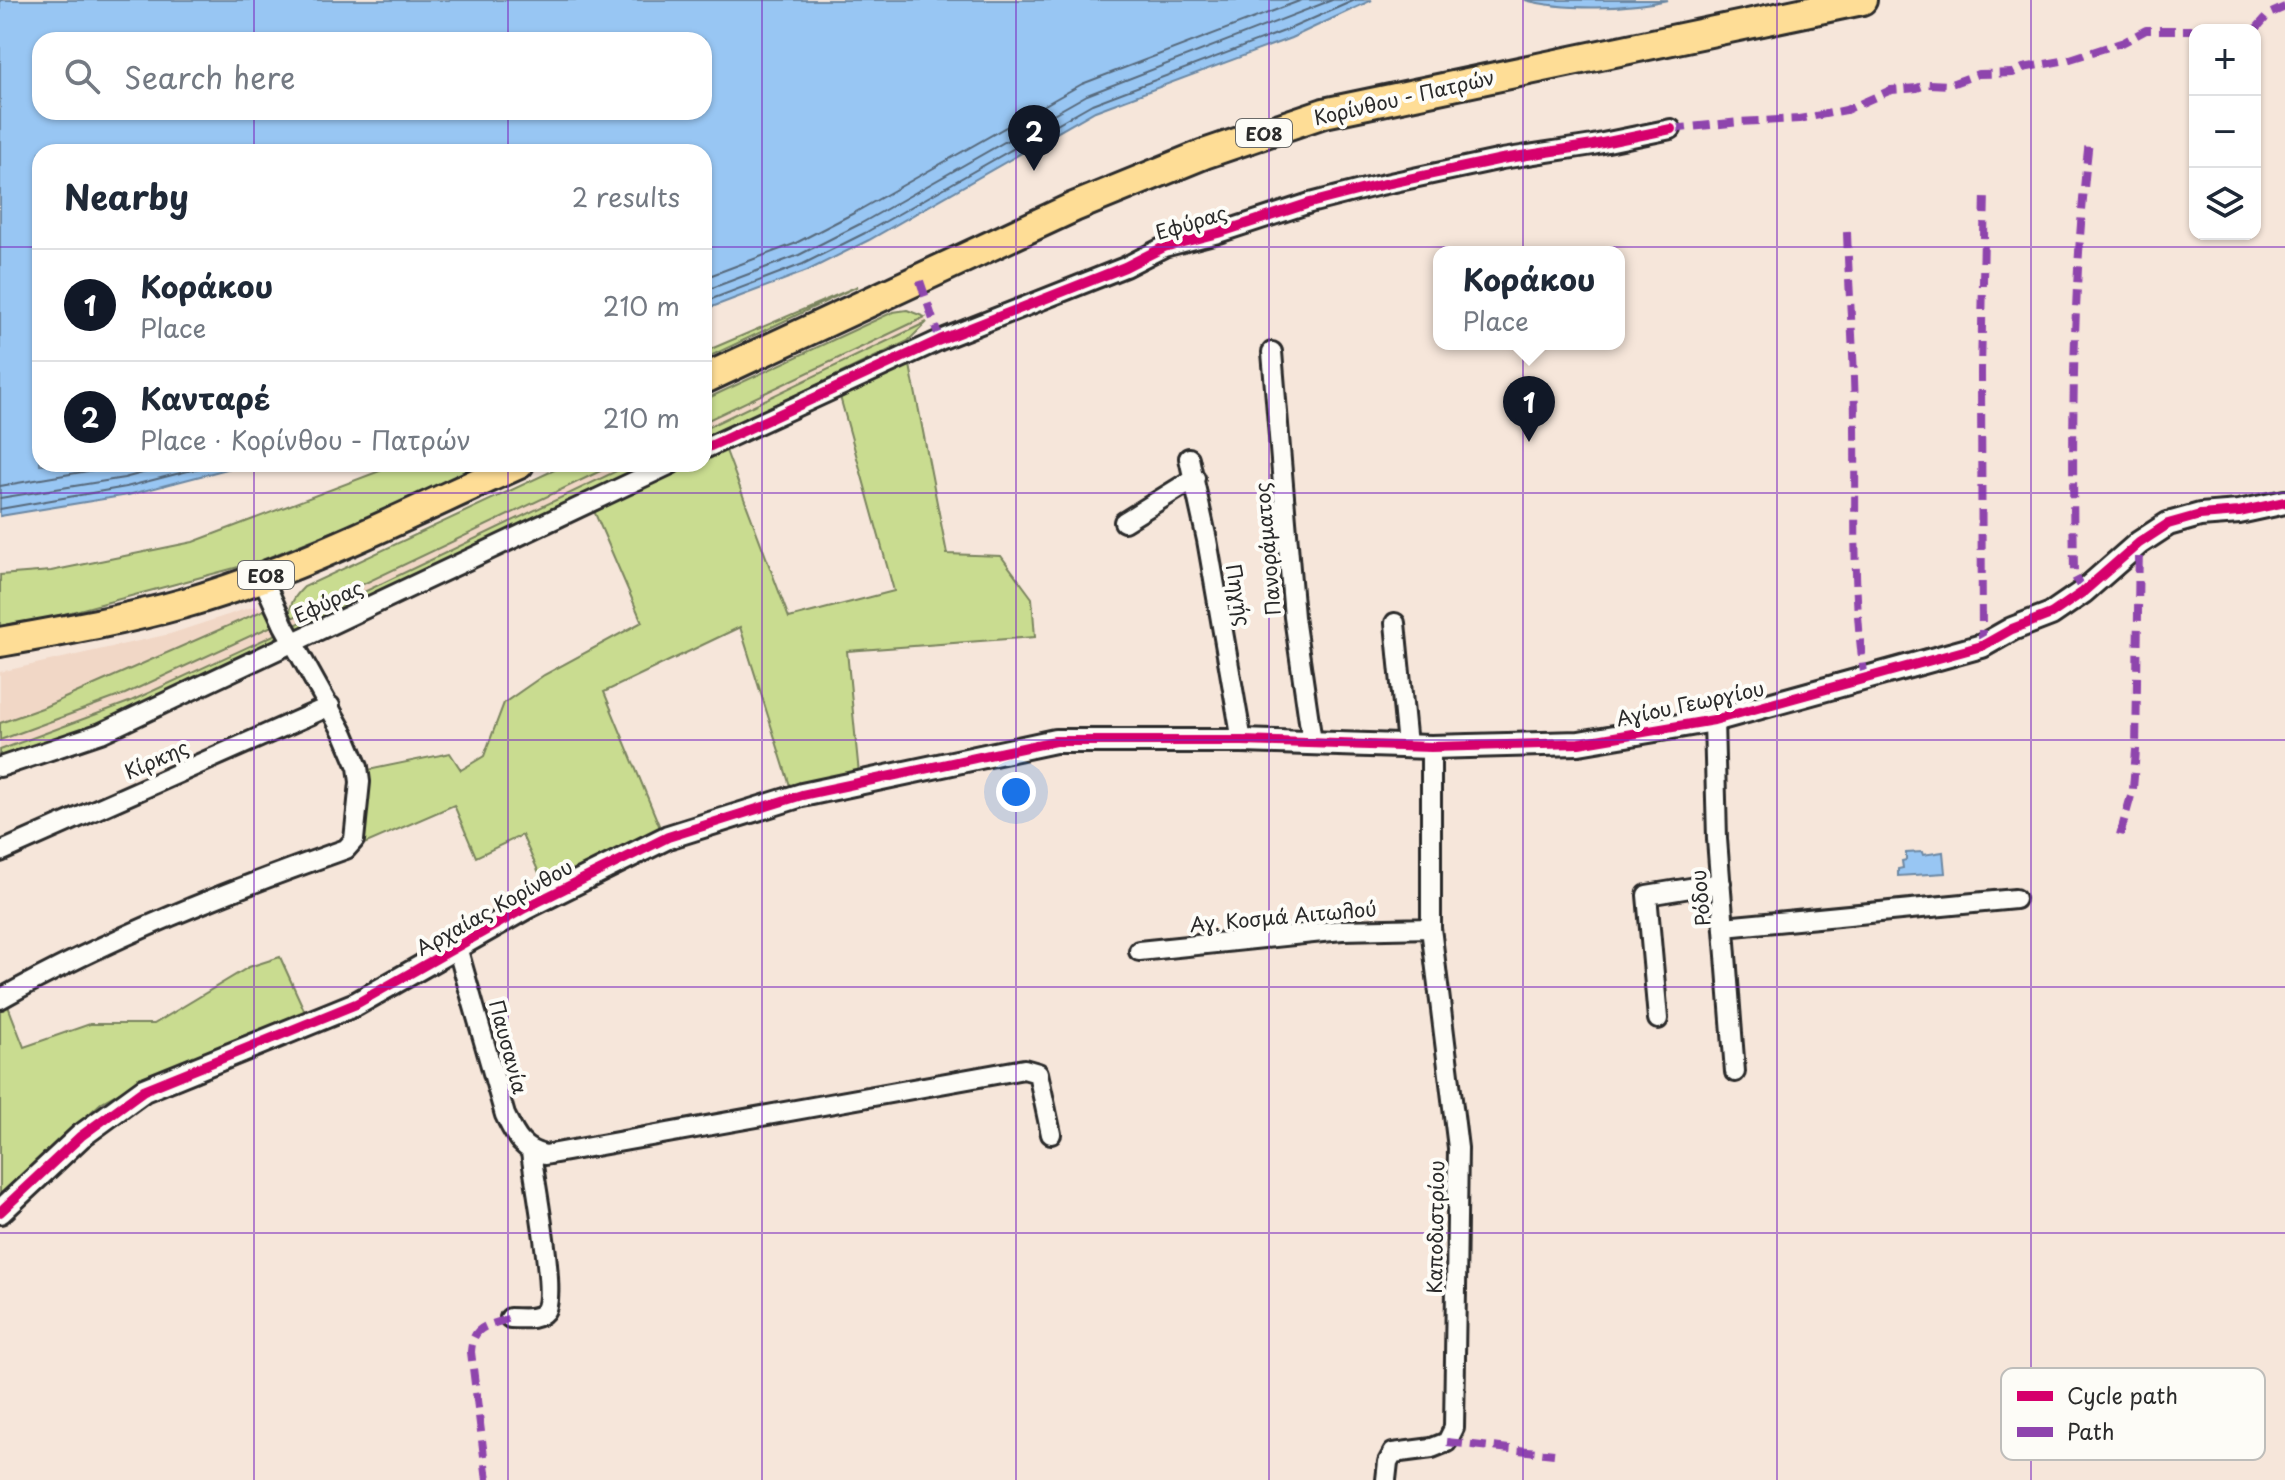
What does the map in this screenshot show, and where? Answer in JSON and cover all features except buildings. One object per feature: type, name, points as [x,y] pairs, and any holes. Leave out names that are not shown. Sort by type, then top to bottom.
[{"type":"main road","name":"Κορίνθου - Πατρών","points":[[712,375],[1074,207],[1204,154],[1324,113],[1862,0]]},
{"type":"main road","name":"ΕΟ8","points":[[0,642],[116,620],[187,602],[262,577],[501,472]]},
{"type":"street","name":"Εφύρας","points":[[712,445],[940,340],[1125,267],[1164,247],[1310,203],[1391,183],[1502,159],[1671,129]]},
{"type":"street","name":"Πανοράματος","points":[[1272,352],[1294,617],[1312,742]]},
{"type":"street","name":"Πηγής","points":[[1189,458],[1242,741]]},
{"type":"street","name":"Εφύρας","points":[[0,767],[101,733],[654,472]]},
{"type":"street","points":[[1124,522],[1195,478]]},
{"type":"street","name":"Αγίου Γεωργίου","points":[[1055,741],[1312,742],[1431,747],[1579,743],[1714,720],[1982,646],[2012,629],[2051,614],[2083,592],[2139,543],[2168,524],[2200,515],[2239,512],[2285,502]]},
{"type":"street","points":[[0,999],[199,905],[346,849],[354,840],[360,782],[358,767],[330,706],[293,642],[262,577]]},
{"type":"street","points":[[1395,623],[1407,745]]},
{"type":"street","name":"Κίρκης","points":[[0,852],[330,706]]},
{"type":"street","name":"Ρόδου","points":[[1714,720],[1721,883],[1735,1072]]},
{"type":"street","name":"Αρχαίας Κορίνθου","points":[[0,1212],[81,1136],[144,1090],[356,1004],[525,908],[686,830],[802,795],[1055,741]]},
{"type":"street","points":[[1431,747],[1431,928]]},
{"type":"street","points":[[1658,1019],[1647,895],[1721,883]]},
{"type":"street","points":[[1724,927],[2015,899]]},
{"type":"street","name":"Αγ. Κοσμά Αιτωλού","points":[[1139,951],[1342,930],[1431,928]]},
{"type":"street","name":"Καποδιστρίου","points":[[1386,1480],[1388,1462],[1393,1453],[1432,1448],[1447,1442],[1454,1428],[1458,1148],[1431,928]]},
{"type":"street","name":"Παυσανία","points":[[457,947],[505,1115],[518,1141],[531,1152]]},
{"type":"street","points":[[510,1318],[535,1318],[544,1313],[549,1302],[548,1269],[531,1152],[545,1155],[1024,1069],[1038,1073],[1051,1134]]},
{"type":"shaded area","points":[[925,317],[927,322],[712,425],[712,418]]},
{"type":"shaded area","points":[[598,472],[614,472],[293,626],[290,619]]},
{"type":"shaded area","points":[[255,606],[264,610],[42,708],[0,723],[0,672],[170,634]]},
{"type":"shaded area","points":[[274,625],[278,633],[129,702],[0,749],[0,740],[125,694]]},
{"type":"green space","points":[[858,286],[712,355],[712,349]]},
{"type":"green space","points":[[907,310],[925,317],[712,418],[712,396],[893,312]]},
{"type":"green space","points":[[927,322],[908,341],[712,435],[712,425]]},
{"type":"green space","points":[[909,360],[947,554],[1001,556],[1032,598],[1035,637],[847,651],[859,774],[791,789],[740,627],[604,692],[661,830],[545,886],[522,835],[476,857],[454,805],[362,845],[368,770],[450,753],[461,770],[484,756],[504,703],[544,675],[642,622],[594,511],[674,472],[712,472],[712,454],[725,448],[789,618],[894,591],[839,393]]},
{"type":"green space","points":[[377,472],[466,472],[379,513],[257,562],[53,617],[0,626],[0,575],[51,571],[193,542]]},
{"type":"green space","points":[[550,472],[598,472],[290,619],[293,601],[304,587]]},
{"type":"green space","points":[[614,472],[635,472],[307,630],[298,630],[293,626]]},
{"type":"green space","points":[[264,610],[274,625],[125,694],[0,740],[0,723],[42,708]]},
{"type":"green space","points":[[278,633],[274,643],[133,710],[0,759],[0,750],[129,702]]},
{"type":"green space","points":[[280,957],[305,1012],[152,1074],[102,1102],[0,1194],[0,1010],[8,1006],[24,1047],[90,1024],[154,1024],[249,967]]},
{"type":"water","points":[[0,0],[1372,0],[1291,38],[1095,111],[869,240],[807,271],[712,307],[712,144],[32,144],[32,472],[216,472],[128,495],[0,516]]},
{"type":"water","points":[[1525,0],[1668,0],[1596,8]]},
{"type":"water","points":[[1922,852],[1923,855],[1943,852],[1945,873],[1898,876],[1906,853]]},
{"type":"marked path","points":[[2260,24],[2269,14],[2285,7]]},
{"type":"marked path","points":[[1671,129],[1799,119],[1846,110],[1891,90],[1928,84],[1948,85],[1978,74],[2013,73],[2023,68],[2067,60],[2124,42],[2146,30],[2189,30]]},
{"type":"marked path","points":[[2083,592],[2074,575],[2073,412],[2079,249],[2089,141]]},
{"type":"marked path","points":[[1982,646],[1981,370],[1985,192]]},
{"type":"marked path","points":[[1847,232],[1855,404],[1856,585],[1865,679]]},
{"type":"marked path","points":[[920,281],[940,340]]},
{"type":"marked path","points":[[2120,835],[2133,789],[2136,750],[2139,543]]},
{"type":"marked path","points":[[487,1480],[472,1343],[478,1331],[510,1318]]},
{"type":"marked path","points":[[1447,1442],[1554,1454]]},
{"type":"cycle path","points":[[712,445],[940,340],[1125,267],[1164,247],[1376,186],[1502,159],[1671,129]]},
{"type":"cycle path","points":[[0,1212],[81,1136],[144,1090],[356,1004],[525,908],[668,837],[802,795],[1055,741],[1242,741],[1431,747],[1579,743],[1714,720],[1982,646],[2012,629],[2051,614],[2083,592],[2139,543],[2168,524],[2200,515],[2239,512],[2285,502]]},
{"type":"place","name":"Κανταρέ","points":[[1034,171]]},
{"type":"place","name":"Κοράκου","points":[[1529,442]]}]
